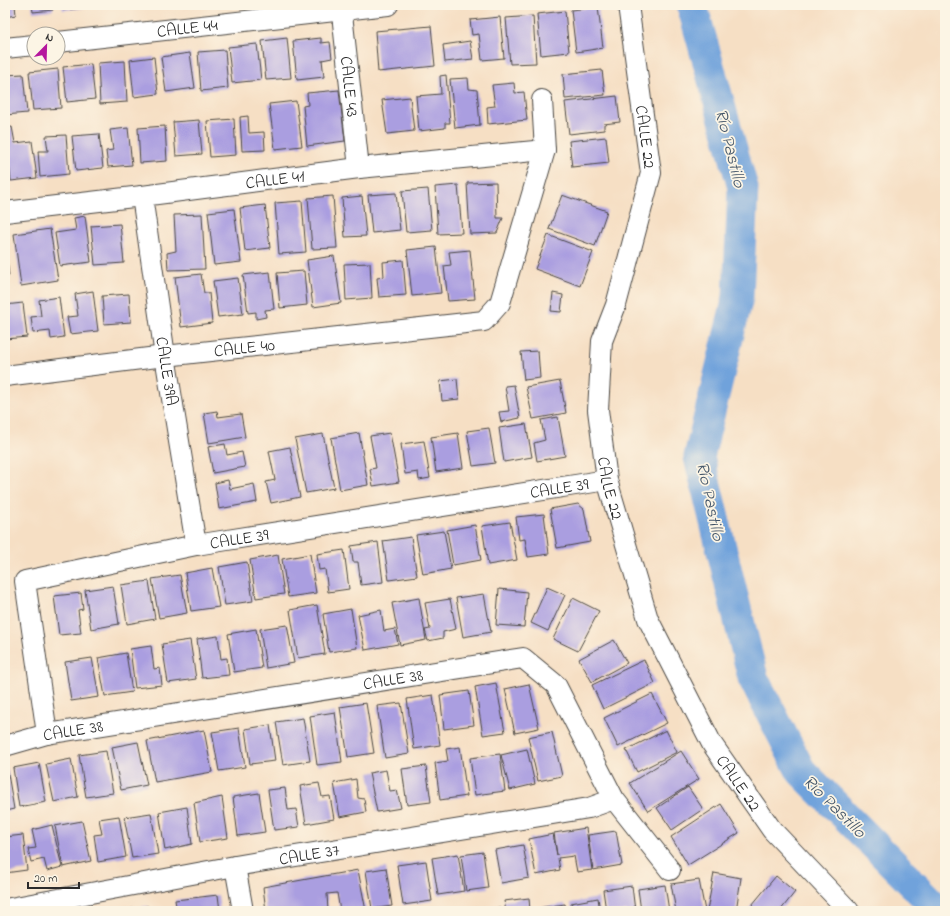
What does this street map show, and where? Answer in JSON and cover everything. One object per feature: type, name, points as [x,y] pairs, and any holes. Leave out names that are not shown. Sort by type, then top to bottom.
[{"type":"street","name":"CALLE 44","points":[[66,41],[342,8],[388,5]]},
{"type":"street","name":"CALLE 22","points":[[628,5],[651,172],[616,305],[602,340],[598,410],[607,480],[648,620],[712,744],[772,830],[850,911]]},
{"type":"street","name":"CALLE 43","points":[[342,8],[359,168]]},
{"type":"street","points":[[5,48],[26,46]]},
{"type":"street","points":[[542,100],[545,150]]},
{"type":"street","name":"CALLE 41","points":[[5,212],[359,168],[545,150]]},
{"type":"street","name":"CALLE 40","points":[[5,376],[165,356],[484,321],[500,303],[545,150]]},
{"type":"street","name":"CALLE 39A","points":[[142,196],[165,356],[196,545]]},
{"type":"street","name":"CALLE 39","points":[[47,734],[25,581],[196,545],[607,480]]},
{"type":"street","name":"CALLE 38","points":[[5,746],[47,734],[523,658],[556,685],[614,799],[670,870]]},
{"type":"street","name":"CALLE 37","points":[[5,909],[78,903],[235,866],[589,808],[614,799]]},
{"type":"street","points":[[235,866],[243,911]]},
{"type":"building","points":[[5,5],[15,5],[16,15],[5,17]]},
{"type":"building","points":[[32,5],[53,5],[53,10],[33,12]]},
{"type":"building","points":[[62,5],[83,5],[83,8],[63,10]]},
{"type":"building","points":[[90,5],[107,5],[107,6],[90,7]]},
{"type":"building","points":[[598,7],[603,48],[576,52],[571,10]]},
{"type":"building","points":[[565,11],[569,52],[541,55],[537,14]]},
{"type":"building","points":[[533,16],[536,63],[510,64],[506,18]]},
{"type":"building","points":[[500,17],[504,58],[482,60],[479,34],[472,35],[470,20]]},
{"type":"building","points":[[431,26],[435,66],[378,72],[375,31]]},
{"type":"building","points":[[287,38],[291,78],[266,80],[262,41]]},
{"type":"building","points":[[321,38],[321,43],[330,42],[332,58],[322,60],[324,77],[297,80],[293,41]]},
{"type":"building","points":[[470,41],[473,59],[445,62],[443,45]]},
{"type":"building","points":[[257,44],[261,80],[232,83],[228,47]]},
{"type":"building","points":[[225,50],[228,88],[201,91],[198,52]]},
{"type":"building","points":[[190,53],[195,88],[166,92],[161,57]]},
{"type":"building","points":[[154,57],[158,94],[134,97],[130,60]]},
{"type":"building","points":[[125,61],[127,102],[100,104],[98,63]]},
{"type":"building","points":[[91,64],[95,99],[67,102],[63,67]]},
{"type":"building","points":[[58,69],[61,108],[33,110],[29,72]]},
{"type":"building","points":[[602,70],[605,95],[565,99],[563,74]]},
{"type":"building","points":[[23,74],[27,113],[5,115],[5,75]]},
{"type":"building","points":[[446,75],[450,123],[445,123],[445,128],[419,131],[416,96],[441,94],[440,76]]},
{"type":"building","points":[[468,78],[469,89],[477,90],[480,125],[455,128],[450,79]]},
{"type":"building","points":[[514,83],[515,93],[524,92],[527,120],[488,124],[487,107],[495,106],[492,85]]},
{"type":"building","points":[[339,90],[345,141],[307,146],[303,106],[308,105],[307,93]]},
{"type":"building","points":[[617,96],[620,122],[604,124],[604,130],[569,134],[565,102]]},
{"type":"building","points":[[410,97],[414,131],[387,134],[382,100]]},
{"type":"building","points":[[296,101],[302,146],[275,149],[269,104]]},
{"type":"building","points":[[248,116],[249,133],[264,132],[265,150],[242,151],[240,117]]},
{"type":"building","points":[[234,119],[236,155],[210,157],[207,121]]},
{"type":"building","points":[[199,120],[202,154],[176,156],[173,122]]},
{"type":"building","points":[[165,126],[167,161],[140,163],[138,128]]},
{"type":"building","points":[[12,127],[15,143],[32,141],[37,178],[11,181],[5,128]]},
{"type":"building","points":[[128,128],[132,165],[108,167],[106,151],[113,150],[110,130]]},
{"type":"building","points":[[99,134],[103,168],[76,171],[72,136]]},
{"type":"building","points":[[66,135],[69,174],[40,177],[38,151],[48,151],[46,136]]},
{"type":"building","points":[[606,137],[609,163],[572,167],[569,141]]},
{"type":"building","points":[[496,182],[497,218],[503,218],[497,233],[470,234],[467,183]]},
{"type":"building","points":[[458,185],[462,233],[438,234],[435,187]]},
{"type":"building","points":[[428,189],[432,230],[406,232],[402,191]]},
{"type":"building","points":[[396,193],[400,230],[372,233],[368,195]]},
{"type":"building","points":[[562,195],[607,211],[595,246],[549,229]]},
{"type":"building","points":[[333,196],[337,248],[312,249],[308,198]]},
{"type":"building","points":[[362,196],[366,236],[345,237],[342,198]]},
{"type":"building","points":[[302,201],[306,252],[279,254],[275,203]]},
{"type":"building","points":[[265,205],[270,248],[245,251],[240,208]]},
{"type":"building","points":[[234,209],[241,262],[214,265],[208,212]]},
{"type":"building","points":[[202,214],[205,269],[168,270],[167,253],[176,251],[174,215]]},
{"type":"building","points":[[85,216],[91,262],[60,266],[55,233],[76,230],[74,218]]},
{"type":"building","points":[[120,224],[124,263],[95,265],[91,226]]},
{"type":"building","points":[[50,229],[58,280],[21,286],[14,234]]},
{"type":"building","points":[[548,235],[593,252],[580,286],[535,269]]},
{"type":"building","points":[[436,247],[441,293],[412,296],[407,250]]},
{"type":"building","points":[[470,250],[475,299],[448,301],[444,266],[451,265],[449,252]]},
{"type":"building","points":[[6,251],[9,276],[5,276]]},
{"type":"building","points":[[334,256],[341,303],[313,307],[307,260]]},
{"type":"building","points":[[403,260],[406,295],[379,297],[377,278],[384,277],[383,262]]},
{"type":"building","points":[[370,263],[372,298],[346,300],[344,264]]},
{"type":"building","points":[[304,271],[307,305],[280,308],[277,273]]},
{"type":"building","points":[[270,272],[274,309],[265,310],[266,317],[256,319],[256,312],[248,313],[243,275]]},
{"type":"building","points":[[201,274],[204,293],[209,293],[212,323],[181,327],[175,277]]},
{"type":"building","points":[[238,278],[243,314],[218,317],[213,281]]},
{"type":"building","points":[[93,291],[98,331],[70,334],[67,317],[78,316],[75,294]]},
{"type":"building","points":[[553,293],[563,295],[561,312],[551,311]]},
{"type":"building","points":[[129,294],[131,322],[104,324],[102,296]]},
{"type":"building","points":[[59,297],[64,337],[51,339],[50,331],[33,333],[31,317],[41,316],[39,300]]},
{"type":"building","points":[[23,303],[27,337],[5,339],[5,305]]},
{"type":"building","points":[[538,351],[540,378],[524,380],[521,352]]},
{"type":"building","points":[[457,379],[459,399],[442,401],[440,381]]},
{"type":"building","points":[[560,381],[566,413],[533,419],[526,387]]},
{"type":"building","points":[[514,385],[520,418],[501,422],[499,412],[509,411],[505,386]]},
{"type":"building","points":[[217,411],[218,417],[241,414],[245,437],[209,443],[204,413]]},
{"type":"building","points":[[558,417],[565,456],[537,461],[534,443],[545,440],[541,420]]},
{"type":"building","points":[[526,424],[532,457],[504,462],[499,428]]},
{"type":"building","points":[[489,428],[495,463],[473,466],[467,431]]},
{"type":"building","points":[[359,433],[368,485],[340,490],[331,438]]},
{"type":"building","points":[[390,433],[399,482],[373,486],[370,469],[376,468],[370,436]]},
{"type":"building","points":[[458,433],[463,468],[436,472],[431,437]]},
{"type":"building","points":[[323,434],[334,488],[306,493],[295,439]]},
{"type":"building","points":[[424,441],[430,478],[419,480],[418,472],[405,474],[401,444]]},
{"type":"building","points":[[225,444],[227,455],[242,452],[245,467],[213,473],[208,447]]},
{"type":"building","points":[[290,447],[300,497],[271,503],[266,482],[275,480],[269,451]]},
{"type":"building","points":[[228,480],[230,489],[254,484],[257,502],[219,509],[215,483]]},
{"type":"building","points":[[578,504],[584,509],[590,542],[557,548],[550,509]]},
{"type":"building","points":[[544,514],[549,554],[528,557],[525,539],[519,540],[516,517]]},
{"type":"building","points":[[510,522],[517,560],[488,565],[482,526]]},
{"type":"building","points":[[475,525],[481,560],[453,565],[447,530]]},
{"type":"building","points":[[444,531],[451,569],[423,574],[416,535]]},
{"type":"building","points":[[411,537],[417,576],[389,580],[383,541]]},
{"type":"building","points":[[378,542],[383,582],[361,585],[358,562],[353,562],[351,546]]},
{"type":"building","points":[[344,550],[349,589],[328,592],[325,569],[319,570],[317,554]]},
{"type":"building","points":[[310,554],[316,593],[288,597],[282,559]]},
{"type":"building","points":[[278,555],[284,594],[256,598],[250,560]]},
{"type":"building","points":[[247,562],[253,601],[225,605],[219,567]]},
{"type":"building","points":[[212,568],[219,607],[191,611],[185,573]]},
{"type":"building","points":[[180,575],[187,613],[159,618],[152,579]]},
{"type":"building","points":[[149,581],[155,619],[127,624],[121,585]]},
{"type":"building","points":[[113,586],[119,624],[91,629],[85,590]]},
{"type":"building","points":[[547,587],[565,595],[548,631],[531,623]]},
{"type":"building","points":[[499,589],[527,592],[524,627],[496,625]]},
{"type":"building","points":[[81,593],[83,609],[78,610],[81,633],[59,635],[54,596]]},
{"type":"building","points":[[484,594],[491,632],[463,637],[456,598]]},
{"type":"building","points":[[419,598],[426,640],[400,645],[392,603]]},
{"type":"building","points":[[573,598],[599,611],[578,651],[553,639]]},
{"type":"building","points":[[450,599],[456,629],[443,632],[443,638],[428,641],[425,630],[430,629],[425,603]]},
{"type":"building","points":[[317,605],[325,654],[298,658],[290,610]]},
{"type":"building","points":[[351,609],[357,648],[329,652],[323,614]]},
{"type":"building","points":[[381,610],[384,631],[395,629],[398,644],[365,650],[358,615]]},
{"type":"building","points":[[287,625],[294,663],[266,668],[260,629]]},
{"type":"building","points":[[256,629],[262,668],[234,672],[228,634]]},
{"type":"building","points":[[218,636],[221,659],[227,658],[229,675],[202,678],[197,639]]},
{"type":"building","points":[[190,640],[196,679],[168,683],[162,644]]},
{"type":"building","points":[[614,640],[627,663],[592,682],[579,659]]},
{"type":"building","points":[[151,646],[154,669],[160,668],[162,685],[135,688],[130,649]]},
{"type":"building","points":[[126,653],[132,692],[105,696],[98,658]]},
{"type":"building","points":[[92,658],[99,697],[71,701],[65,662]]},
{"type":"building","points":[[644,660],[655,683],[603,709],[592,685]]},
{"type":"building","points":[[496,683],[505,732],[483,735],[475,687]]},
{"type":"building","points":[[529,684],[539,728],[515,733],[505,689]]},
{"type":"building","points":[[469,691],[474,725],[444,729],[440,695]]},
{"type":"building","points":[[652,694],[667,723],[618,747],[604,718]]},
{"type":"building","points":[[433,695],[440,745],[414,749],[407,699]]},
{"type":"building","points":[[366,703],[374,753],[348,757],[340,707]]},
{"type":"building","points":[[401,703],[409,754],[385,758],[377,706]]},
{"type":"building","points":[[335,712],[342,762],[317,765],[310,716]]},
{"type":"building","points":[[303,718],[310,761],[283,765],[276,722]]},
{"type":"building","points":[[270,725],[275,761],[250,764],[245,729]]},
{"type":"building","points":[[239,728],[245,767],[219,771],[212,732]]},
{"type":"building","points":[[204,730],[212,772],[155,782],[147,741]]},
{"type":"building","points":[[666,730],[677,752],[637,772],[626,750]]},
{"type":"building","points":[[552,732],[562,776],[538,781],[528,737]]},
{"type":"building","points":[[138,742],[147,785],[121,790],[112,747]]},
{"type":"building","points":[[460,747],[467,796],[440,800],[435,763],[448,761],[446,749]]},
{"type":"building","points":[[527,749],[535,784],[510,790],[501,755]]},
{"type":"building","points":[[106,751],[113,793],[86,797],[79,755]]},
{"type":"building","points":[[681,751],[699,779],[648,811],[630,783]]},
{"type":"building","points":[[500,754],[505,791],[475,795],[470,758]]},
{"type":"building","points":[[71,759],[78,797],[54,802],[46,764]]},
{"type":"building","points":[[39,763],[46,802],[19,807],[13,768]]},
{"type":"building","points":[[426,766],[431,802],[407,805],[402,769]]},
{"type":"building","points":[[5,768],[7,768],[14,809],[5,811]]},
{"type":"building","points":[[386,770],[390,791],[397,790],[401,808],[377,812],[369,773]]},
{"type":"building","points":[[356,779],[358,798],[364,799],[366,812],[340,817],[334,783]]},
{"type":"building","points":[[319,783],[322,797],[330,796],[334,819],[306,824],[300,786]]},
{"type":"building","points":[[688,787],[703,809],[672,830],[657,808]]},
{"type":"building","points":[[285,788],[288,810],[296,809],[299,827],[274,830],[268,790]]},
{"type":"building","points":[[259,793],[265,832],[238,836],[233,797]]},
{"type":"building","points":[[222,797],[228,838],[200,842],[194,803]]},
{"type":"building","points":[[721,804],[739,833],[688,865],[671,837]]},
{"type":"building","points":[[187,807],[192,844],[165,850],[159,812]]},
{"type":"building","points":[[151,813],[158,854],[132,858],[124,817]]},
{"type":"building","points":[[119,816],[126,857],[98,862],[94,835],[102,834],[99,819]]},
{"type":"building","points":[[82,821],[91,861],[63,867],[55,826]]},
{"type":"building","points":[[52,825],[62,867],[47,871],[44,859],[31,862],[28,849],[36,848],[32,830]]},
{"type":"building","points":[[586,828],[592,870],[577,872],[574,856],[558,858],[560,870],[536,875],[529,839],[553,834],[557,855],[554,833]]},
{"type":"building","points":[[616,831],[622,865],[593,870],[588,835]]},
{"type":"building","points":[[23,835],[27,870],[5,873],[5,837]]},
{"type":"building","points":[[523,845],[529,878],[501,883],[495,850]]},
{"type":"building","points":[[483,852],[488,888],[466,891],[461,855]]},
{"type":"building","points":[[458,854],[464,891],[438,895],[432,858]]},
{"type":"building","points":[[426,861],[432,901],[403,905],[397,865]]},
{"type":"building","points":[[386,868],[392,906],[372,909],[366,871]]},
{"type":"building","points":[[358,870],[366,911],[340,911],[337,893],[327,894],[328,911],[266,911],[263,887]]},
{"type":"building","points":[[714,873],[741,878],[736,911],[707,911]]},
{"type":"building","points":[[776,876],[795,892],[780,911],[747,911]]},
{"type":"building","points":[[699,880],[705,911],[676,911],[671,884]]},
{"type":"building","points":[[665,885],[669,911],[641,911],[638,889]]},
{"type":"building","points":[[632,886],[635,911],[606,911],[603,890]]},
{"type":"building","points":[[218,895],[220,911],[177,911],[175,900]]},
{"type":"building","points":[[529,898],[530,911],[506,911],[504,901]]},
{"type":"building","points":[[598,898],[600,911],[572,911],[571,903]]},
{"type":"building","points":[[565,904],[566,911],[538,911],[537,908]]},
{"type":"building","points":[[148,906],[149,911],[121,911],[121,910]]},
{"type":"building","points":[[500,907],[501,911],[486,911],[486,909]]},
{"type":"waterway","name":"Río Pastillo","points":[[692,5],[743,188],[738,297],[699,457],[753,678],[801,771],[940,911]]}]
